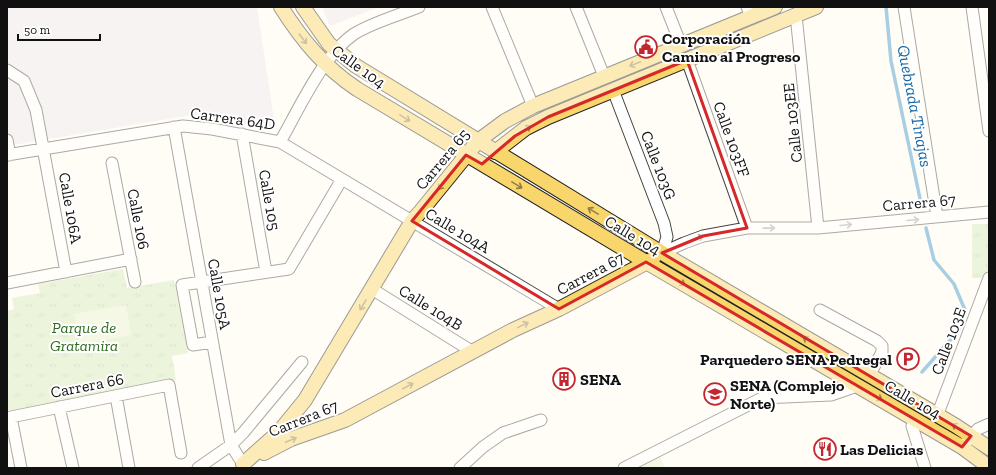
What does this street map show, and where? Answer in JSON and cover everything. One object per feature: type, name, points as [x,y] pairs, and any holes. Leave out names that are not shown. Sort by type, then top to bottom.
[{"type":"main road","name":"Calle 104","points":[[281,7],[312,52],[357,89],[646,262],[962,447],[989,467]]},
{"type":"main road","name":"Calle 104","points":[[303,7],[324,38],[356,66],[662,254],[870,376],[989,448]]},
{"type":"main road","name":"Carrera 65","points":[[240,466],[279,432],[305,400],[412,221],[478,141],[505,121],[533,106],[681,45],[749,12],[775,7]]},
{"type":"main road","points":[[495,152],[515,136],[537,123],[613,90],[816,7]]},
{"type":"main road","name":"Carrera 67","points":[[240,466],[291,440],[344,420],[662,254]]},
{"type":"street","name":"Carrera 64D","points":[[8,155],[174,127],[194,126],[280,142],[336,50],[356,33],[419,7]]},
{"type":"street","points":[[492,7],[533,106]]},
{"type":"street","points":[[576,7],[604,76]]},
{"type":"street","points":[[666,7],[681,45]]},
{"type":"street","points":[[904,7],[937,217]]},
{"type":"street","points":[[972,7],[989,131]]},
{"type":"street","name":"Calle 103EE","points":[[796,15],[818,228]]},
{"type":"street","name":"Calle 103FF","points":[[687,60],[747,228]]},
{"type":"street","name":"Calle 106A","points":[[7,70],[24,81],[36,110],[66,272]]},
{"type":"street","name":"Calle 103G","points":[[613,90],[664,223],[667,237],[662,254]]},
{"type":"street","name":"Calle 105A","points":[[174,127],[231,445],[240,466]]},
{"type":"street","name":"Calle 105","points":[[242,134],[266,272]]},
{"type":"street","points":[[7,140],[8,155]]},
{"type":"street","name":"Calle 104A","points":[[280,142],[559,309]]},
{"type":"street","points":[[482,164],[495,152]]},
{"type":"street","name":"Calle 106","points":[[112,162],[136,282]]},
{"type":"street","points":[[212,342],[193,345],[182,285],[289,269],[342,179]]},
{"type":"street","name":"Carrera 67","points":[[662,254],[684,242],[703,236],[747,228],[818,228],[989,212]]},
{"type":"street","points":[[7,283],[131,259]]},
{"type":"street","name":"Calle 103E","points":[[936,416],[989,278]]},
{"type":"street","name":"Calle 104B","points":[[372,289],[473,352]]},
{"type":"street","points":[[820,310],[877,341],[882,346],[882,352],[870,376]]},
{"type":"street","name":"Carrera 67","points":[[198,468],[231,445],[254,422],[302,362]]},
{"type":"street","name":"Carrera 66","points":[[21,468],[11,417],[169,385],[181,453]]},
{"type":"street","points":[[624,468],[762,398],[831,396],[857,386]]},
{"type":"street","points":[[116,396],[129,468]]},
{"type":"street","points":[[59,407],[73,468]]},
{"type":"street","points":[[914,419],[912,426],[925,468]]},
{"type":"street","points":[[460,468],[482,447],[503,433],[540,420]]},
{"type":"street","points":[[962,447],[978,429],[989,424]]},
{"type":"highlighted area","points":[[687,60],[747,228],[703,236],[662,253],[971,436],[962,447],[646,262],[559,309],[412,221],[466,155],[482,164],[515,136],[548,117]]},
{"type":"shaded area","points":[[7,7],[257,7],[275,126],[268,128],[192,115],[7,146]]},
{"type":"shaded area","points":[[322,7],[379,7],[330,26]]},
{"type":"green space","points":[[972,224],[989,224],[989,278],[972,278]]},
{"type":"green space","name":"Parque de Gratamira","points":[[123,269],[127,288],[174,280],[188,353],[172,356],[176,380],[7,411],[7,311],[14,309],[12,298],[40,293],[38,284]]},
{"type":"green space","points":[[126,305],[131,335],[80,344],[74,314]]},
{"type":"green space","points":[[659,455],[665,468],[631,468]]},
{"type":"waterway","name":"Quebrada Tinajas","points":[[886,7],[891,61],[922,208]]},
{"type":"waterway","name":"Quebrada Tinajas","points":[[922,372],[959,330],[965,310],[954,284],[934,260],[926,228]]},
{"type":"place","name":"Corporación Camino al Progreso","points":[[646,47]]},
{"type":"place","name":"Parquedero SENA Pedregal","points":[[908,359]]},
{"type":"place","name":"SENA","points":[[564,379]]},
{"type":"place","name":"SENA (Complejo Norte)","points":[[715,394]]},
{"type":"place","name":"Las Delicias","points":[[825,449]]}]
